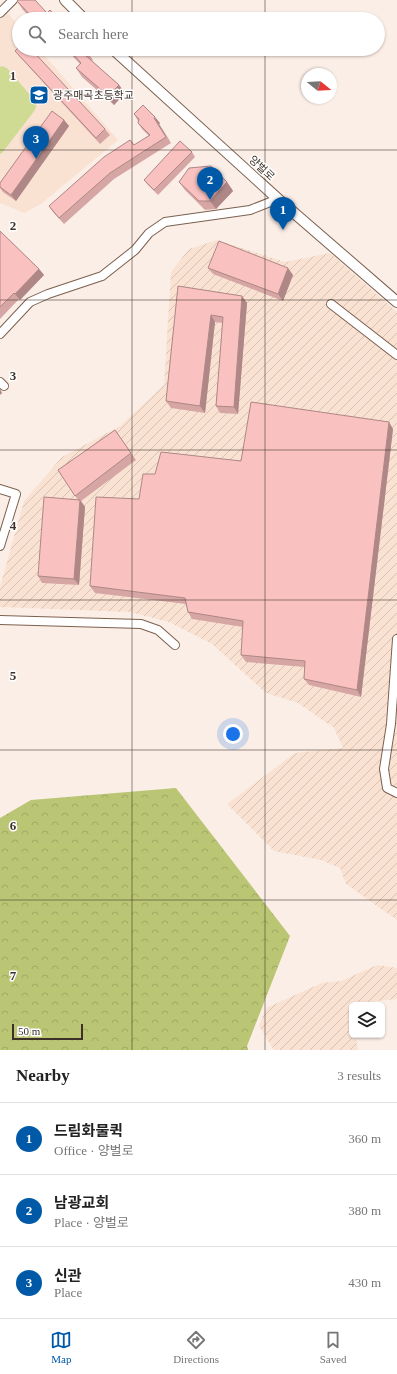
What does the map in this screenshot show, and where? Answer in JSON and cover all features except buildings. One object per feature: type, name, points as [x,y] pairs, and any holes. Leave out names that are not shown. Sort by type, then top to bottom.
[{"type":"street","points":[[0,13],[13,0]]},
{"type":"street","points":[[65,0],[77,12]]},
{"type":"street","name":"양벌로","points":[[121,56],[278,198],[397,302]]},
{"type":"street","points":[[0,334],[30,302],[48,294],[102,276],[134,250],[149,233],[165,222],[250,210],[278,198]]},
{"type":"street","points":[[331,304],[397,355]]},
{"type":"street","points":[[0,489],[16,494],[0,546]]},
{"type":"street","points":[[0,620],[141,624],[158,630],[175,645]]},
{"type":"street","points":[[397,639],[391,724],[384,769],[387,788],[397,793]]},
{"type":"shaded area","name":"광주매곡초등학교","points":[[4,9],[12,18],[12,56],[45,56],[118,140],[41,204],[24,213],[0,203],[0,13]]},
{"type":"shaded area","points":[[217,240],[285,262],[330,253],[397,312],[397,920],[346,884],[340,868],[321,860],[274,851],[227,804],[295,753],[343,748],[334,728],[298,703],[266,693],[212,644],[169,622],[130,612],[0,607],[0,587],[24,501],[62,457],[120,426],[164,385],[171,272],[189,249]]},
{"type":"shaded area","points":[[377,965],[397,968],[397,999],[349,1002],[349,1038],[356,1038],[358,1050],[274,1050],[259,1026],[266,1008],[322,983],[341,981]]},
{"type":"green space","points":[[2,66],[7,68],[37,103],[35,110],[0,154],[0,67]]},
{"type":"green space","points":[[176,788],[290,936],[247,1046],[248,1050],[0,1050],[0,818],[31,800]]},
{"type":"place","name":"광주매곡초등학교","points":[[39,95]]},
{"type":"place","name":"신관","points":[[36,159]]},
{"type":"place","name":"남광교회","points":[[210,200]]},
{"type":"place","name":"드림화물퀵","points":[[283,230]]}]
